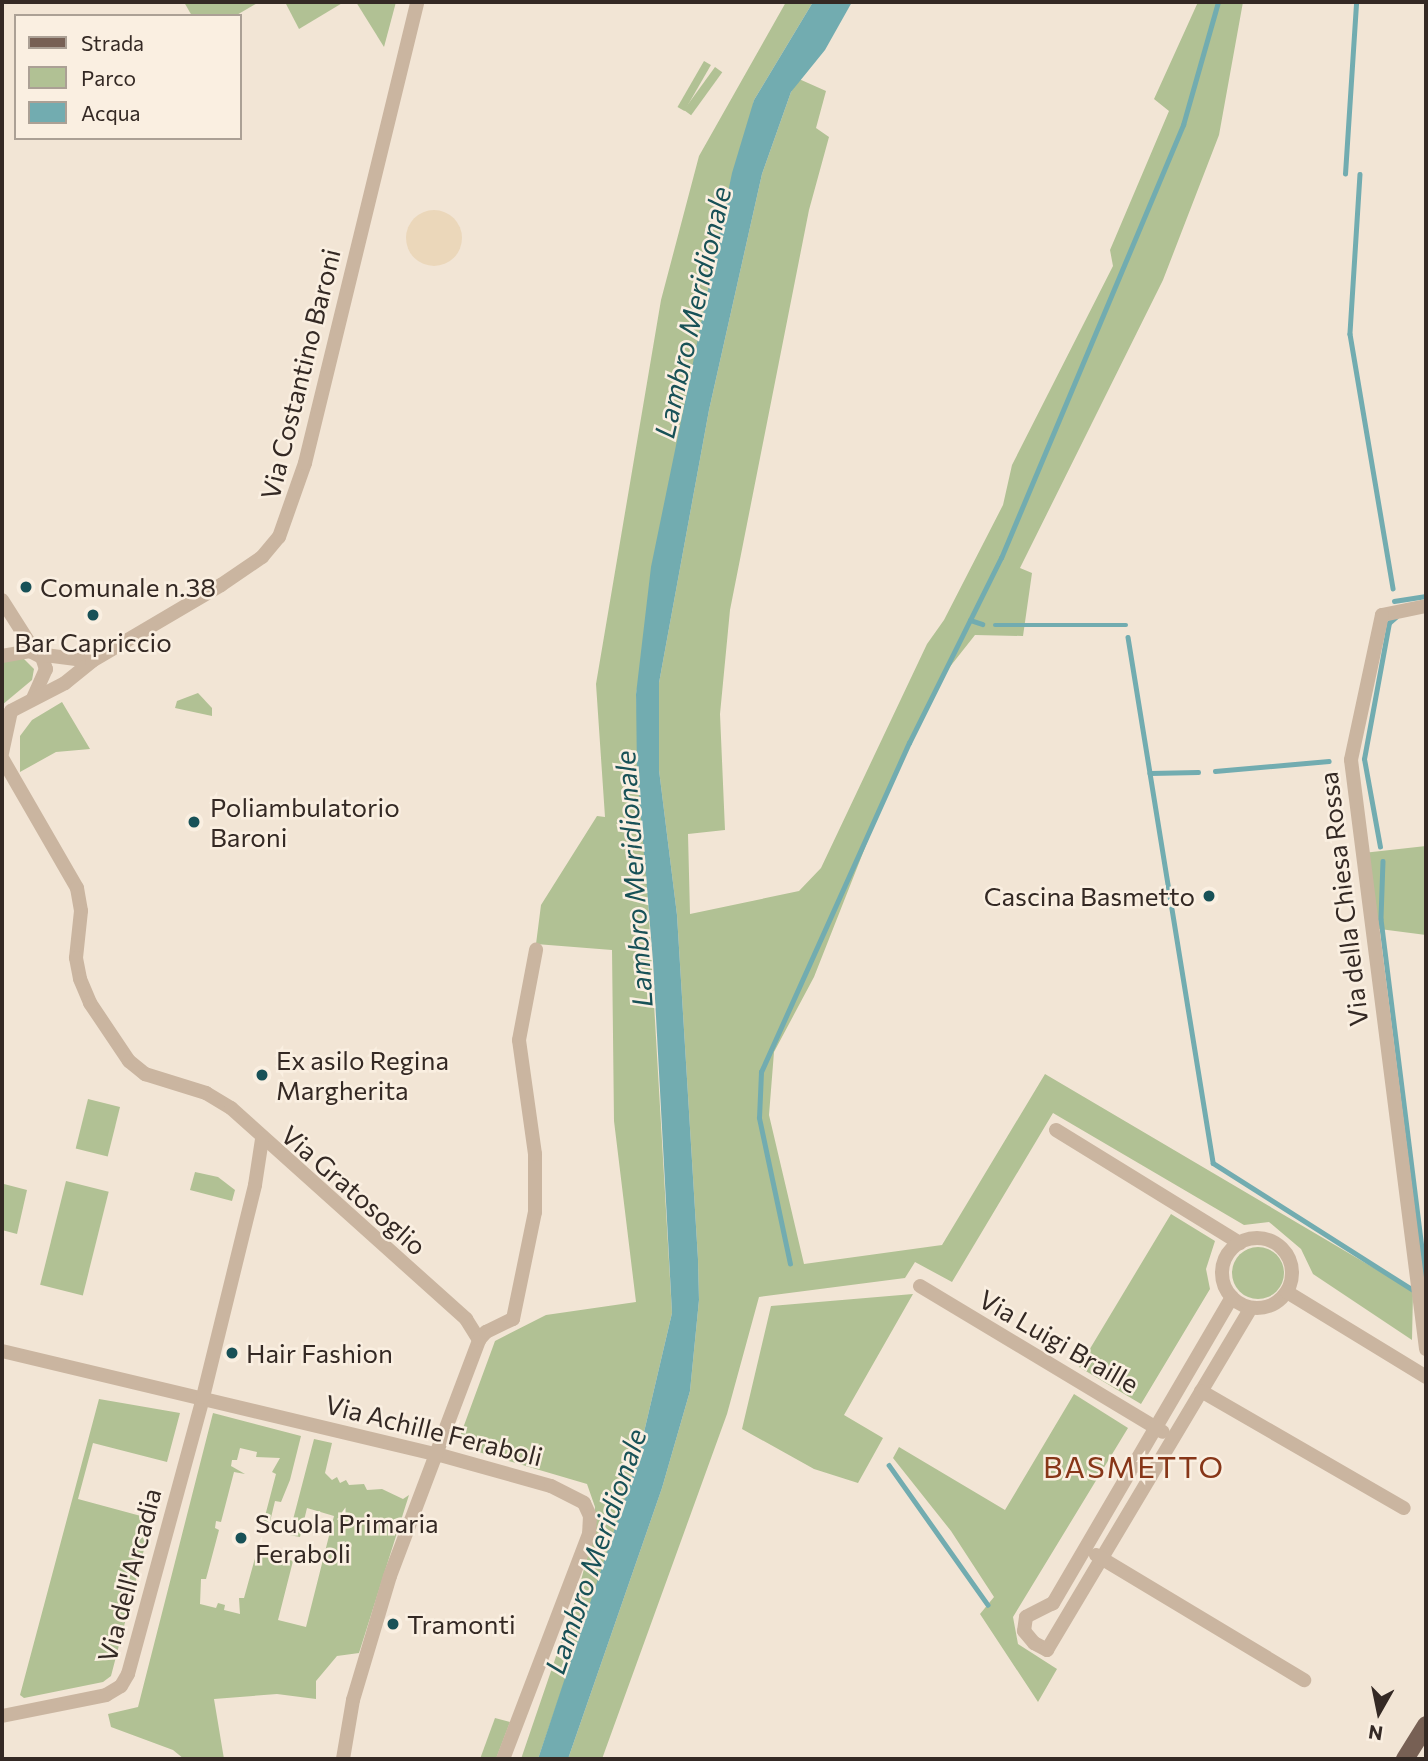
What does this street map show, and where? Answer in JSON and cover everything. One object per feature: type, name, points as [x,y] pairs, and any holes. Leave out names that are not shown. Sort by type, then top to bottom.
[{"type":"main road","points":[[1405,1759],[1426,1725]]},
{"type":"street","name":"Via Costantino Baroni","points":[[262,1139],[230,1108],[206,1093],[145,1074],[128,1061],[80,979],[76,958],[81,911],[77,888],[2,756],[6,713],[65,683],[92,661],[262,557],[288,520],[418,2]]},
{"type":"street","points":[[2,600],[46,668],[33,698]]},
{"type":"street","name":"Via della Chiesa Rossa","points":[[1426,606],[1382,615],[1351,760],[1426,1349]]},
{"type":"street","points":[[2,656],[36,653],[92,661]]},
{"type":"street","points":[[343,1759],[353,1700],[390,1576],[439,1455],[479,1340],[486,1332],[513,1319],[534,1221],[535,1154],[519,1040],[536,950]]},
{"type":"street","points":[[1056,1130],[1240,1242],[1262,1238],[1282,1248],[1293,1271],[1287,1292],[1271,1306],[1251,1308],[1232,1297],[1224,1285],[1223,1267],[1240,1242]]},
{"type":"street","name":"Via Gratosoglio","points":[[262,1139],[466,1320],[479,1340]]},
{"type":"street","name":"Via Gratosoglio","points":[[203,1397],[255,1185],[262,1139]]},
{"type":"street","name":"Via Luigi Braille","points":[[920,1286],[1173,1438]]},
{"type":"street","points":[[1287,1292],[1425,1372]]},
{"type":"street","points":[[1232,1297],[1053,1604],[1026,1617],[1024,1630],[1034,1643],[1047,1650],[1251,1308]]},
{"type":"street","name":"Via Achille Feraboli","points":[[2,1352],[203,1397],[439,1455],[551,1486],[584,1503],[590,1516],[576,1571],[503,1759]]},
{"type":"street","points":[[1201,1391],[1404,1508]]},
{"type":"street","name":"Via dell'Arcadia","points":[[2,1716],[106,1695],[125,1680],[203,1397]]},
{"type":"street","points":[[1086,1548],[1304,1680]]},
{"type":"green space","points":[[184,2],[259,2],[238,14],[191,14]]},
{"type":"green space","points":[[285,2],[344,2],[299,29]]},
{"type":"green space","points":[[356,2],[396,2],[384,47]]},
{"type":"green space","points":[[786,2],[813,2],[754,100],[636,694],[672,1313],[637,1462],[598,1584],[538,1759],[521,1759],[578,1592],[593,1534],[595,1507],[587,1484],[465,1448],[459,1439],[495,1341],[546,1315],[636,1302],[614,1121],[612,950],[536,944],[541,905],[597,816],[605,817],[596,684],[661,300],[699,156]]},
{"type":"green space","points":[[1198,2],[1243,2],[1219,135],[1163,280],[1020,568],[1032,573],[1023,636],[975,635],[945,673],[885,797],[814,977],[774,1052],[769,1115],[804,1264],[942,1245],[1045,1074],[1413,1291],[1412,1340],[1313,1274],[1301,1249],[1269,1222],[1244,1225],[1053,1113],[952,1282],[915,1262],[905,1278],[759,1297],[727,1414],[602,1759],[568,1759],[662,1488],[690,1391],[699,1300],[698,1259],[677,915],[659,770],[659,683],[709,410],[762,174],[791,92],[799,79],[826,91],[816,128],[829,137],[809,210],[730,610],[720,714],[725,830],[688,834],[690,914],[799,891],[821,868],[927,644],[944,620],[1003,505],[1012,465],[1113,266],[1110,250],[1169,111],[1154,99]]},
{"type":"green space","points":[[704,61],[711,65],[684,111],[678,107]]},
{"type":"green space","points":[[715,67],[722,72],[691,115],[684,110]]},
{"type":"green space","points":[[23,658],[34,669],[32,680],[2,705],[2,662]]},
{"type":"green space","points":[[198,693],[212,708],[212,716],[175,708],[177,701]]},
{"type":"green space","points":[[62,702],[90,749],[56,752],[20,772],[20,736],[32,720]]},
{"type":"green space","points":[[1426,846],[1426,935],[1372,928],[1363,853]]},
{"type":"green space","points":[[88,1099],[120,1107],[108,1156],[76,1148]]},
{"type":"green space","points":[[195,1172],[218,1177],[235,1190],[232,1201],[190,1190]]},
{"type":"green space","points":[[66,1181],[109,1192],[83,1295],[40,1285]]},
{"type":"green space","points":[[4,1184],[27,1190],[17,1234],[2,1230]]},
{"type":"green space","points":[[1171,1214],[1215,1241],[1206,1269],[1210,1289],[1141,1404],[1079,1367]]},
{"type":"green space","points":[[1258,1247],[1277,1254],[1284,1273],[1277,1292],[1258,1299],[1239,1292],[1232,1273],[1239,1254]]},
{"type":"green space","points":[[913,1294],[844,1415],[883,1438],[858,1483],[814,1469],[742,1429],[771,1306]]},
{"type":"green space","points":[[1074,1394],[1128,1428],[1013,1617],[1018,1644],[1057,1669],[1038,1702],[980,1614],[994,1597],[951,1531],[893,1458],[899,1447],[1005,1510]]},
{"type":"green space","points":[[99,1399],[180,1413],[167,1462],[93,1443],[78,1499],[152,1519],[111,1676],[103,1682],[24,1698],[20,1695]]},
{"type":"green space","points":[[213,1413],[301,1436],[290,1480],[281,1502],[275,1501],[269,1526],[258,1524],[264,1520],[276,1474],[272,1472],[280,1458],[256,1457],[257,1452],[240,1448],[237,1460],[232,1460],[231,1466],[245,1474],[234,1472],[221,1522],[216,1521],[215,1528],[219,1530],[206,1579],[201,1579],[200,1604],[216,1608],[218,1603],[225,1605],[224,1610],[240,1614],[239,1598],[244,1598],[257,1551],[293,1561],[278,1620],[306,1627],[334,1516],[307,1508],[300,1537],[289,1535],[314,1439],[332,1443],[325,1473],[332,1480],[337,1477],[340,1483],[346,1480],[349,1485],[364,1484],[367,1490],[382,1489],[403,1499],[409,1495],[359,1653],[337,1656],[316,1681],[316,1699],[277,1694],[214,1699],[224,1759],[184,1759],[173,1750],[111,1727],[108,1714],[138,1707]]},
{"type":"green space","points":[[495,1718],[510,1722],[496,1759],[480,1759]]},
{"type":"shaded area","points":[[428,210],[440,210],[450,214],[458,222],[462,238],[458,254],[450,262],[440,266],[428,266],[418,262],[410,254],[406,244],[406,232],[410,222],[418,214]]},
{"type":"water","points":[[813,2],[852,2],[825,50],[791,92],[762,174],[709,410],[659,683],[659,770],[677,915],[698,1259],[699,1300],[690,1391],[662,1488],[568,1759],[538,1759],[637,1462],[672,1313],[653,961],[637,771],[636,694],[651,567],[732,173],[754,100]]},
{"type":"waterway","points":[[790,1264],[759,1118],[761,1072],[909,743],[1001,558],[1183,125],[1218,2]]},
{"type":"waterway","points":[[1345,174],[1356,2]]},
{"type":"waterway","points":[[1360,174],[1350,334],[1393,588]]},
{"type":"waterway","points":[[1394,601],[1426,596]]},
{"type":"waterway","points":[[1380,847],[1364,759],[1389,623],[1396,617]]},
{"type":"waterway","points":[[970,620],[982,624]]},
{"type":"waterway","points":[[995,625],[1126,625]]},
{"type":"waterway","points":[[1128,637],[1150,773],[1198,772]]},
{"type":"waterway","points":[[1215,771],[1329,761]]},
{"type":"waterway","points":[[1150,773],[1213,1163],[1413,1290]]},
{"type":"waterway","points":[[1383,861],[1381,919],[1426,1280]]},
{"type":"waterway","points":[[889,1465],[988,1605]]},
{"type":"place","name":"Comunale n.38","points":[[26,587]]},
{"type":"place","name":"Bar Capriccio","points":[[93,615]]},
{"type":"place","name":"Poliambulatorio Baroni","points":[[194,822]]},
{"type":"place","name":"Cascina Basmetto","points":[[1209,896]]},
{"type":"place","name":"Ex asilo Regina Margherita","points":[[262,1075]]},
{"type":"place","name":"Hair Fashion","points":[[232,1353]]},
{"type":"place","name":"Scuola Primaria Feraboli","points":[[241,1538]]},
{"type":"place","name":"Tramonti","points":[[393,1624]]},
{"type":"district","name":"BASMETTO","points":[[1134,1466]]},
{"type":"water label","name":"Lambro Meridionale","points":[[692,312]]},
{"type":"water label","name":"Lambro Meridionale","points":[[633,879]]},
{"type":"water label","name":"Lambro Meridionale","points":[[595,1551]]}]
